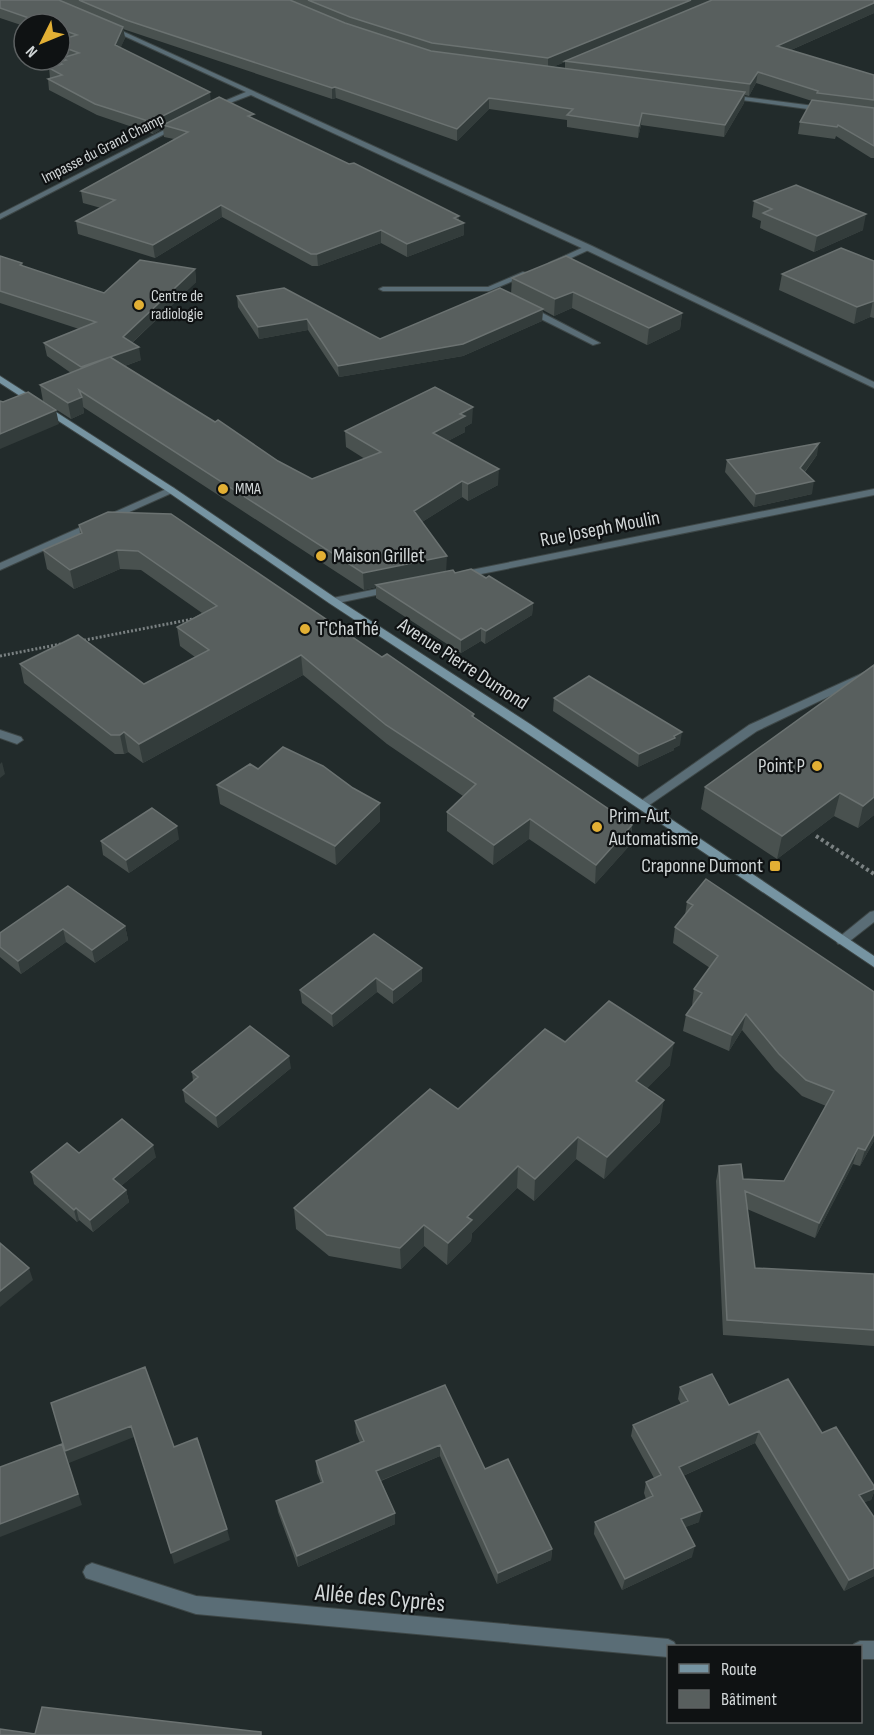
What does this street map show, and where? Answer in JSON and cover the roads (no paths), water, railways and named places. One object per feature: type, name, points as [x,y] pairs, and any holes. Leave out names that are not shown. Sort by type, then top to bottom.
[{"type":"main road","name":"Avenue Pierre Dumond","points":[[0,379],[171,490],[333,601],[874,962]]},
{"type":"street","points":[[96,22],[589,248],[874,385]]},
{"type":"street","points":[[203,112],[225,101],[252,92]]},
{"type":"street","points":[[723,96],[828,110]]},
{"type":"street","name":"Impasse du Grand Champ","points":[[0,217],[182,123]]},
{"type":"street","points":[[0,205],[14,210]]},
{"type":"street","points":[[383,289],[489,290],[589,248]]},
{"type":"street","points":[[489,290],[500,295]]},
{"type":"street","points":[[521,305],[596,343]]},
{"type":"street","points":[[0,567],[171,490]]},
{"type":"street","name":"Rue Joseph Moulin","points":[[445,578],[874,492]]},
{"type":"street","points":[[333,601],[399,588]]},
{"type":"street","points":[[641,805],[753,728],[874,671]]},
{"type":"street","points":[[0,734],[17,740]]},
{"type":"street","points":[[842,941],[874,915]]},
{"type":"street","name":"Allée des Cyprès","points":[[92,1572],[196,1605],[667,1648]]},
{"type":"place","name":"Centre de radiologie","points":[[139,305]]},
{"type":"place","name":"MMA","points":[[223,489]]},
{"type":"place","name":"Maison Grillet","points":[[321,556]]},
{"type":"place","name":"T'ChaThé","points":[[305,629]]},
{"type":"place","name":"Point P","points":[[817,766]]},
{"type":"place","name":"Prim-Aut Automatisme","points":[[597,827]]},
{"type":"place","name":"Craponne Dumont","points":[[775,866]]}]
